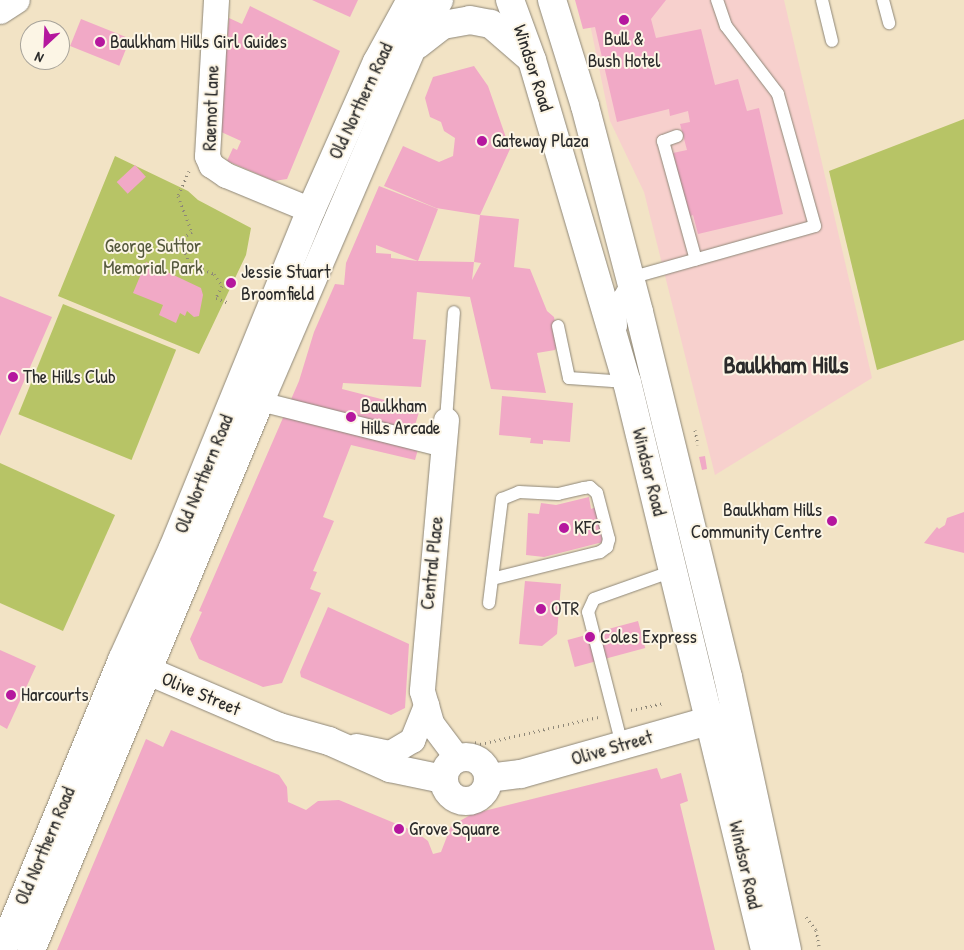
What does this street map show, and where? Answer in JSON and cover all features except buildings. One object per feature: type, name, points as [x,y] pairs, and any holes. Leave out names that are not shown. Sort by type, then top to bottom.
[{"type":"main road","points":[[377,62],[392,0]]},
{"type":"main road","name":"Old Northern Road","points":[[2,950],[122,660],[173,548],[311,210],[377,62],[411,0]]},
{"type":"main road","name":"Old Northern Road","points":[[31,950],[260,401],[412,48],[439,0]]},
{"type":"main road","name":"Windsor Road","points":[[510,0],[532,60],[627,382],[765,950]]},
{"type":"main road","name":"Windsor Road","points":[[552,0],[585,106],[630,278],[736,713],[786,950]]},
{"type":"main road","points":[[412,48],[443,25],[470,20],[491,24],[532,60]]},
{"type":"main road","name":"Olive Street","points":[[122,660],[279,727],[329,741],[390,768],[455,768]]},
{"type":"main road","name":"Olive Street","points":[[488,778],[521,774],[736,713]]},
{"type":"main road","name":"Olive Street","points":[[279,727],[323,756],[373,779],[398,787],[455,768]]},
{"type":"main road","points":[[468,757],[480,763],[488,778],[482,795],[468,802],[461,802],[455,768],[468,757]]},
{"type":"street","points":[[0,10],[17,0]]},
{"type":"street","name":"Raemot Lane","points":[[216,0],[207,156],[211,165],[226,175],[311,210]]},
{"type":"street","points":[[260,401],[443,447]]},
{"type":"street","name":"Central Place","points":[[446,420],[423,647],[422,691],[431,722],[455,768]]},
{"type":"street","points":[[329,741],[390,753],[412,740],[426,705]]},
{"type":"lane","points":[[558,326],[569,378],[627,382],[621,350],[620,295],[630,278],[815,226],[778,94],[726,26],[717,0]]},
{"type":"lane","points":[[822,0],[832,40]]},
{"type":"lane","points":[[883,0],[889,23]]},
{"type":"lane","points":[[677,136],[663,141],[696,260]]},
{"type":"lane","points":[[446,420],[454,312]]},
{"type":"lane","points":[[489,603],[492,579],[502,499],[519,492],[558,494],[590,487],[597,493],[609,539],[607,547],[600,552],[492,579]]},
{"type":"lane","points":[[622,745],[589,618],[590,605],[594,599],[673,571]]},
{"type":"path","points":[[191,168],[178,196],[192,232],[180,239],[189,263],[214,274],[222,286],[216,298],[229,303]]},
{"type":"path","points":[[455,768],[480,744],[664,703]]},
{"type":"shaded area","points":[[585,0],[784,0],[872,378],[715,475],[644,192],[610,121]]},
{"type":"green space","points":[[964,119],[964,340],[877,370],[829,171]]},
{"type":"green space","name":"George Suttor Memorial Park","points":[[115,156],[188,191],[198,200],[251,228],[246,255],[199,354],[58,296]]},
{"type":"green space","points":[[63,304],[176,350],[132,460],[18,414]]},
{"type":"green space","points":[[0,463],[115,515],[63,631],[0,603]]},
{"type":"place","name":"Bull & Bush Hotel","points":[[624,20]]},
{"type":"place","name":"Baulkham Hills Girl Guides","points":[[100,42]]},
{"type":"place","name":"Gateway Plaza","points":[[482,141]]},
{"type":"place","name":"Jessie Stuart Broomfield","points":[[231,283]]},
{"type":"place","name":"The Hills Club","points":[[13,377]]},
{"type":"place","name":"Baulkham Hills Arcade","points":[[351,417]]},
{"type":"place","name":"Baulkham Hills Community Centre","points":[[832,521]]},
{"type":"place","name":"KFC","points":[[564,528]]},
{"type":"place","name":"OTR","points":[[541,609]]},
{"type":"place","name":"Coles Express","points":[[590,637]]},
{"type":"place","name":"Harcourts","points":[[11,695]]},
{"type":"place","name":"Grove Square","points":[[399,829]]},
{"type":"district","name":"Baulkham Hills","points":[[786,365]]}]
